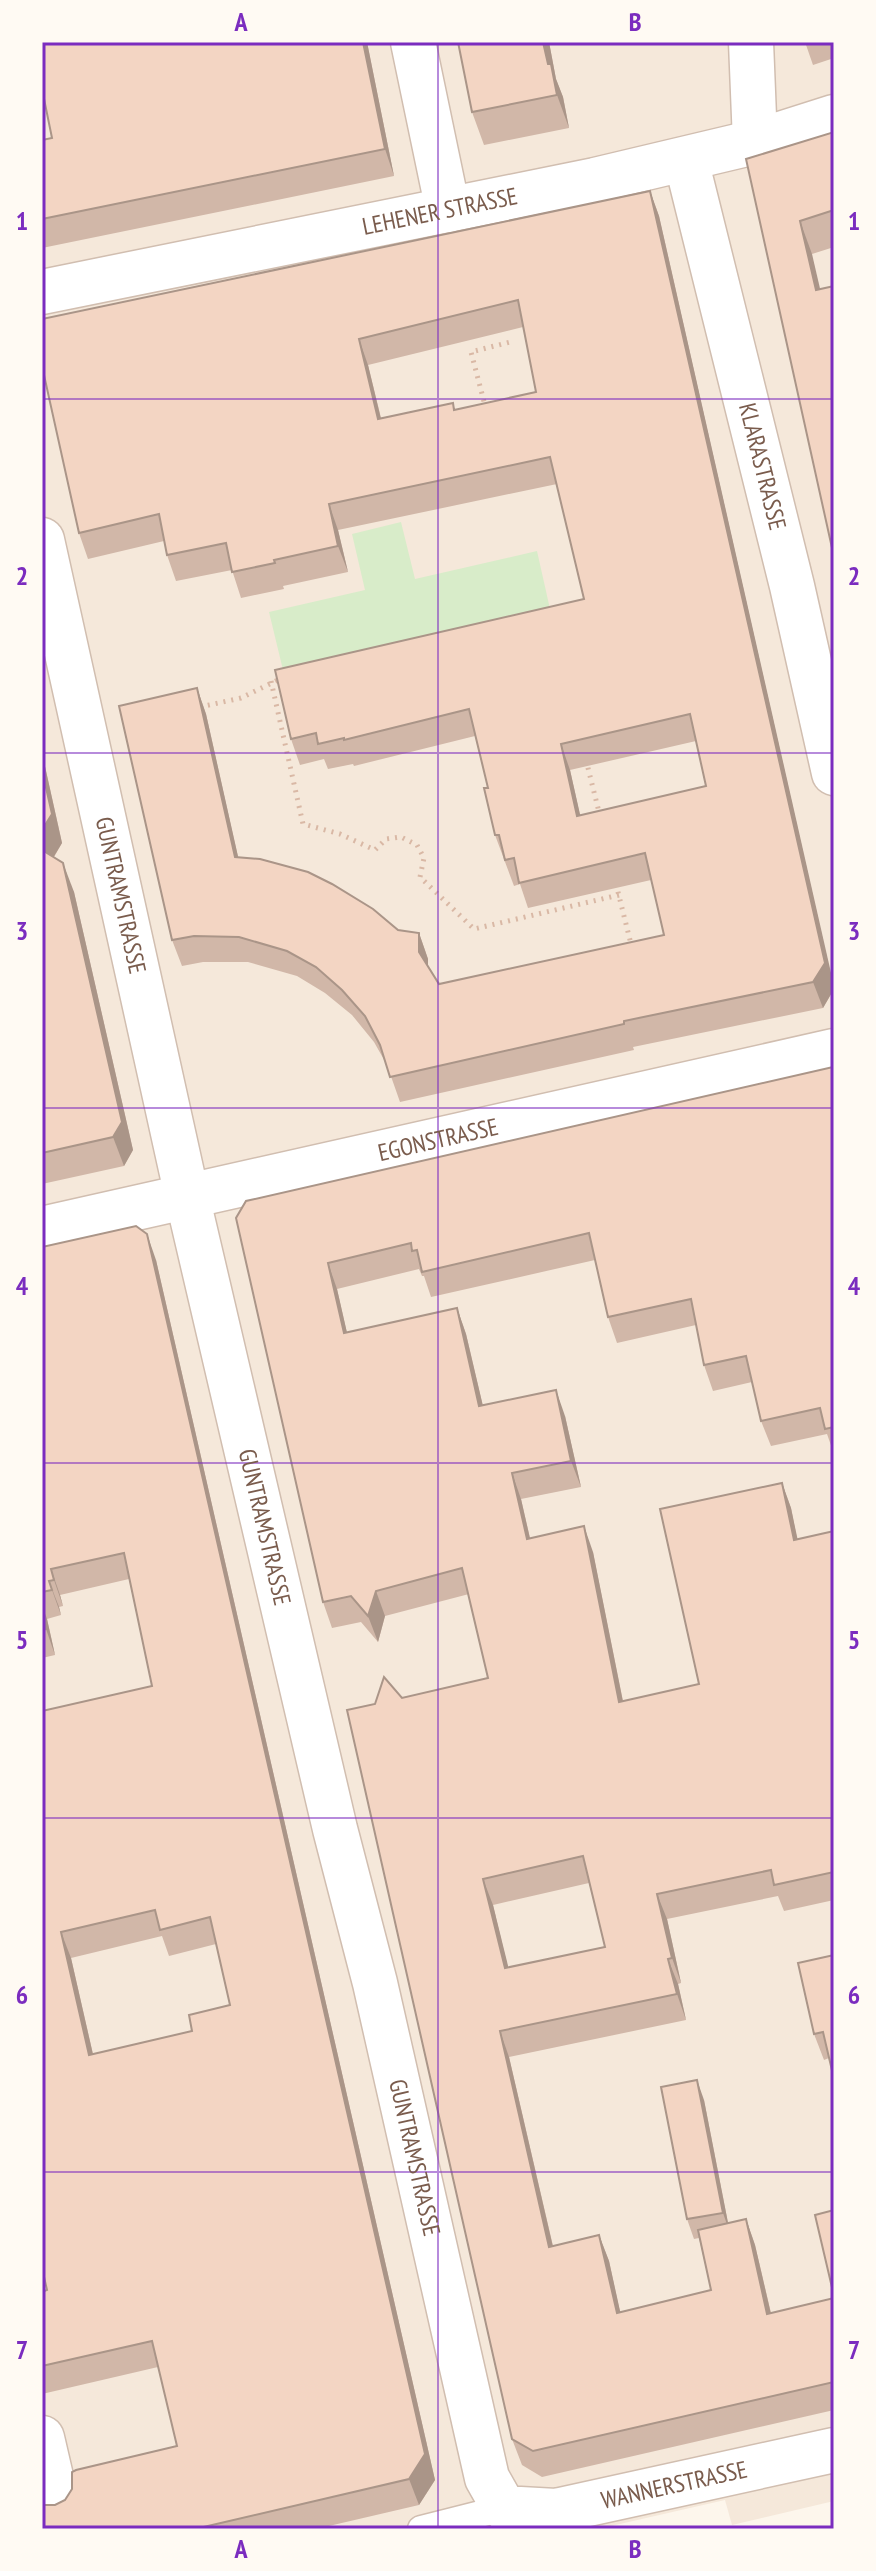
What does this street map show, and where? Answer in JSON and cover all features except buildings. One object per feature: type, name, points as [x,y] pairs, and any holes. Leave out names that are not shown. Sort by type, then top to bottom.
[{"type":"street","points":[[413,42],[448,210]]},
{"type":"street","points":[[751,42],[755,142]]},
{"type":"street","name":"LEHENER STRASSE","points":[[42,292],[686,160],[834,117]]},
{"type":"street","name":"KLARASTRASSE","points":[[686,160],[801,623],[834,773]]},
{"type":"street","name":"GUNTRAMSTRASSE","points":[[42,540],[187,1196],[335,1829],[375,1983],[487,2478],[504,2508]]},
{"type":"street","name":"EGONSTRASSE","points":[[42,1229],[834,1051]]},
{"type":"street","points":[[42,2438],[58,2507]]},
{"type":"street","name":"WANNERSTRASSE","points":[[504,2508],[556,2511],[834,2450]]},
{"type":"lane","name":"WANNERSTRASSE","points":[[421,2529],[504,2508]]},
{"type":"path","points":[[488,417],[471,352],[514,341]]},
{"type":"path","points":[[186,711],[241,698],[271,681],[287,677]]},
{"type":"path","points":[[271,681],[303,824],[340,834],[375,850],[386,839],[401,837],[417,845],[424,858],[420,877],[474,929],[619,895]]},
{"type":"path","points":[[579,754],[586,759],[601,819]]},
{"type":"path","points":[[615,880],[633,952]]},
{"type":"shaded area","points":[[42,42],[834,42],[834,2501],[732,2525],[725,2500],[598,2529],[42,2529]]},
{"type":"green space","points":[[401,522],[415,579],[537,551],[550,609],[283,670],[269,612],[365,590],[352,534]]}]
